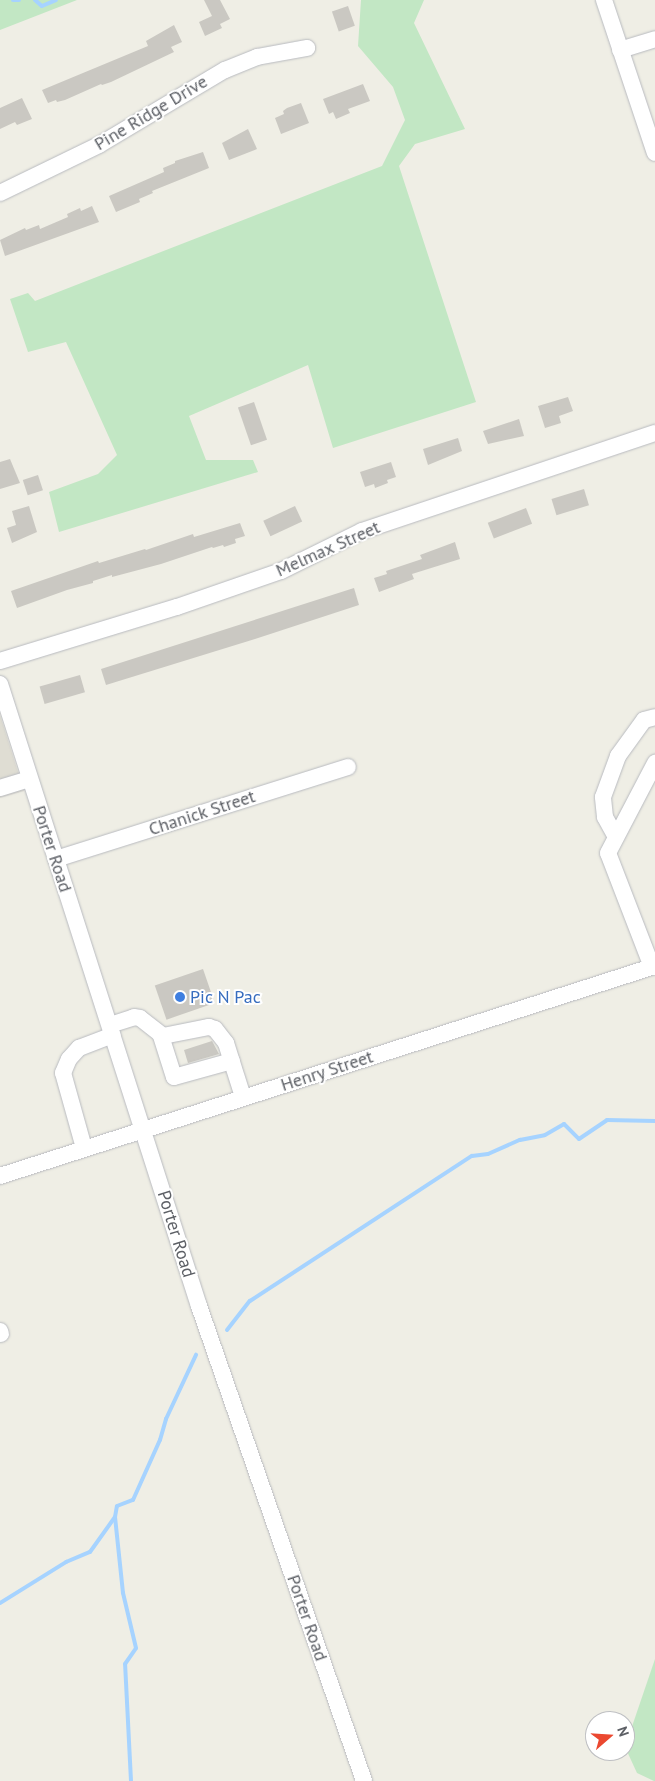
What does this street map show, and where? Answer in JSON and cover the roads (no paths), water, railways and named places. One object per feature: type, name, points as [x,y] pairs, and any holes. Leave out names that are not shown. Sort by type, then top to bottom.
[{"type":"street","points":[[604,0],[655,153]]},
{"type":"street","points":[[620,50],[655,39]]},
{"type":"street","name":"Pine Ridge Drive","points":[[0,193],[99,145],[225,70],[257,57],[307,48]]},
{"type":"street","name":"Melmax Street","points":[[0,661],[177,608],[272,575],[362,531],[655,433]]},
{"type":"street","name":"Porter Road","points":[[0,684],[4,708],[30,779],[112,1030],[199,1306],[364,1781]]},
{"type":"street","points":[[616,837],[605,817],[603,797],[618,756],[644,720],[655,717]]},
{"type":"street","points":[[653,967],[608,853],[655,763]]},
{"type":"street","name":"Chanick Street","points":[[56,859],[348,767]]},
{"type":"street","points":[[0,788],[30,779]]},
{"type":"street","name":"Henry Street","points":[[0,1176],[653,967]]},
{"type":"street","points":[[84,1148],[63,1073],[69,1060],[79,1048],[134,1017],[147,1021],[161,1036],[174,1077],[232,1061]]},
{"type":"street","points":[[161,1036],[209,1027],[215,1029],[226,1043],[243,1097]]},
{"type":"waterway","points":[[13,0],[19,0]]},
{"type":"waterway","points":[[35,0],[42,6],[56,0]]},
{"type":"waterway","points":[[227,1330],[250,1301],[472,1156],[488,1154],[520,1140],[545,1135],[564,1124],[579,1139],[607,1120],[655,1121]]},
{"type":"waterway","points":[[131,1781],[125,1664],[136,1648],[123,1593],[115,1517],[117,1506],[133,1500],[160,1440],[166,1419],[196,1355]]},
{"type":"waterway","points":[[0,1603],[66,1562],[90,1552],[115,1517]]},
{"type":"place","name":"Pic N Pac","points":[[180,997]]}]
